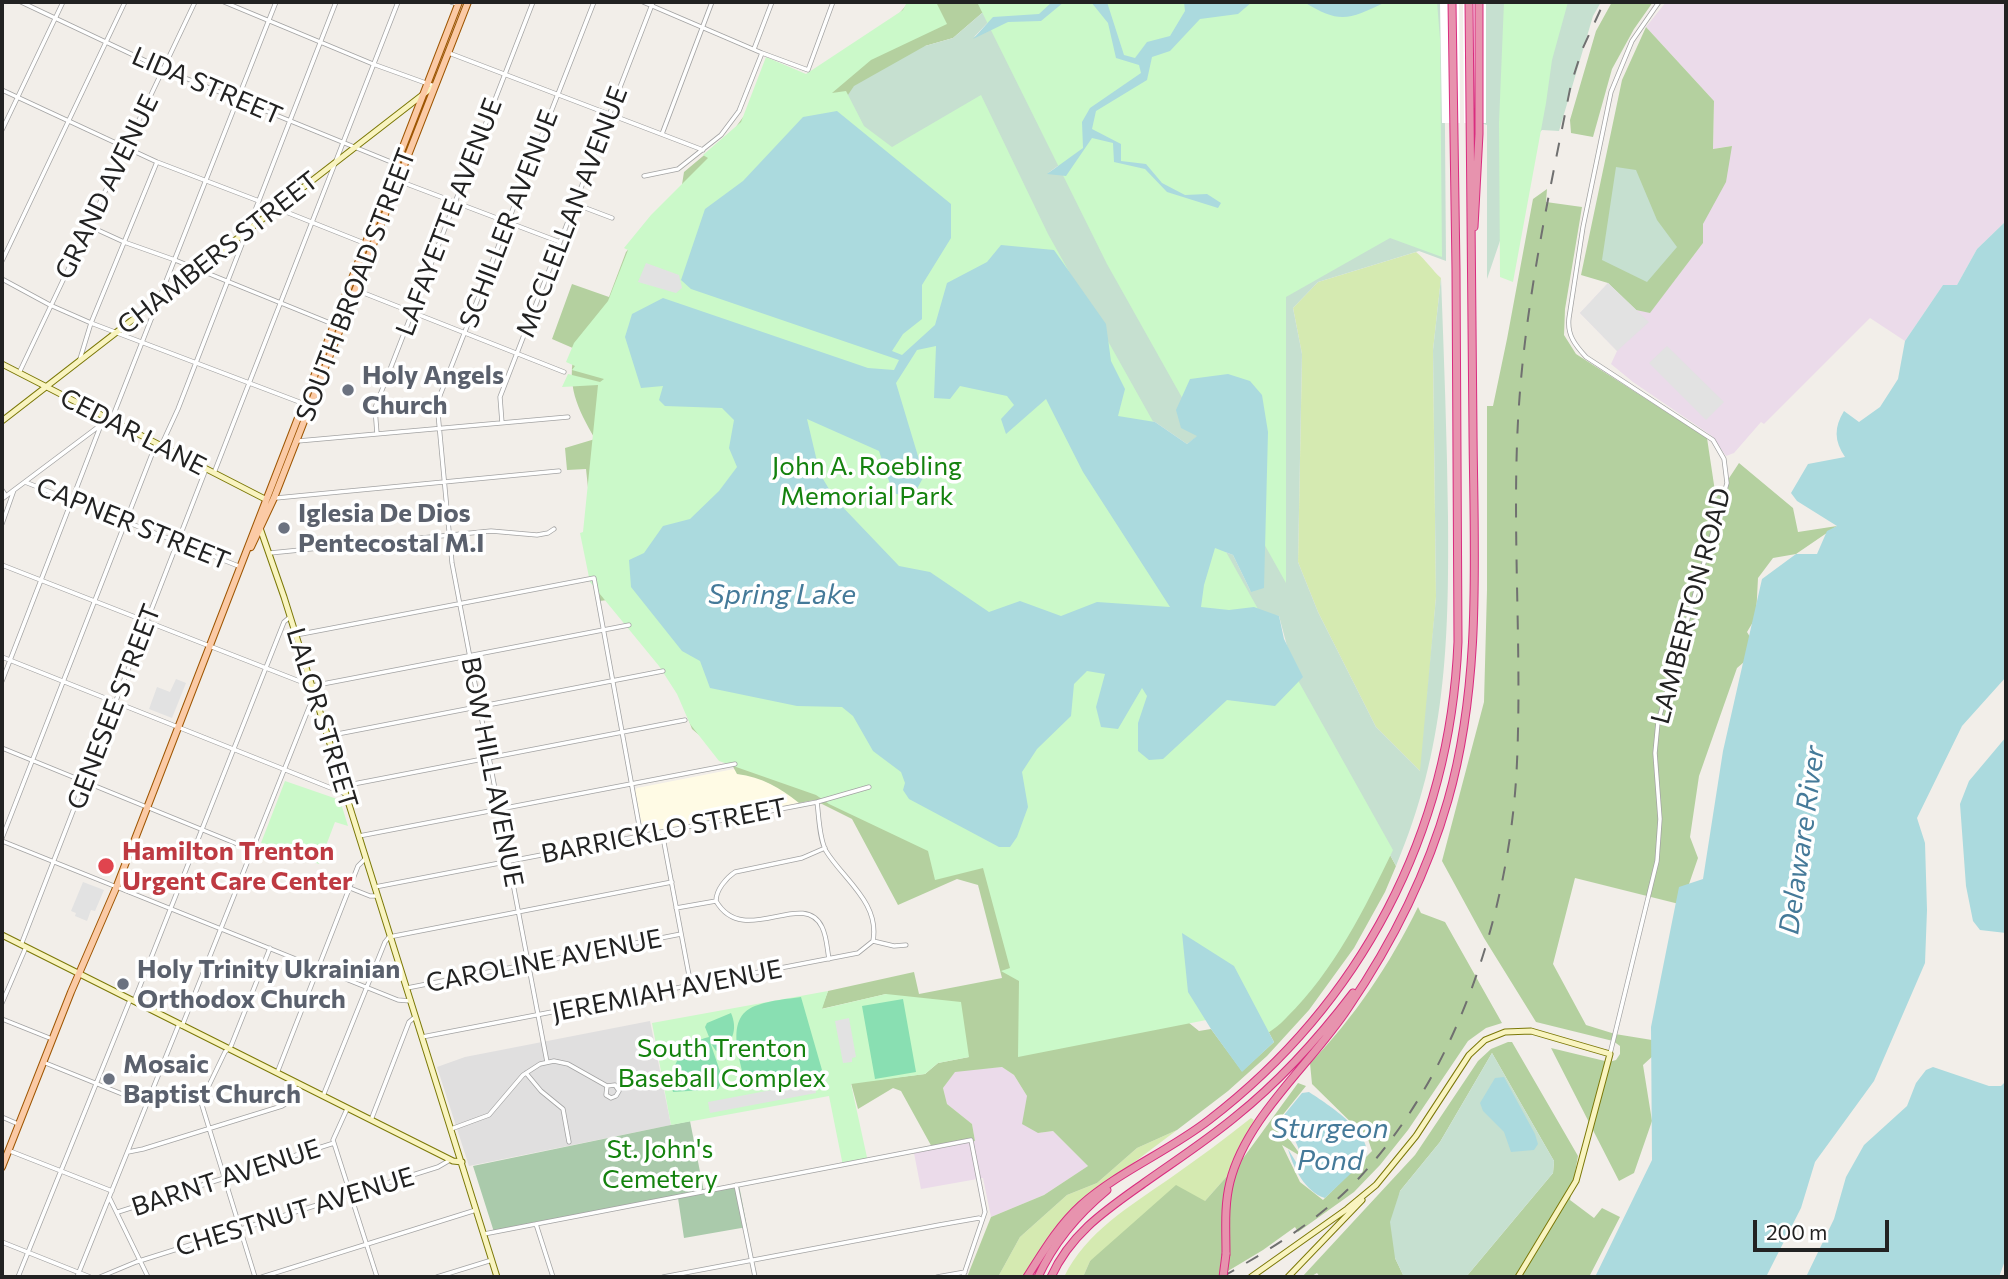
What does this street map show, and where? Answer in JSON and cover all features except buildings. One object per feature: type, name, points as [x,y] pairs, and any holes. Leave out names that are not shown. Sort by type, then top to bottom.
[{"type":"highway","points":[[1027,1277],[1071,1214],[1094,1194],[1191,1133],[1237,1098],[1281,1055],[1319,1012],[1376,933],[1405,876],[1428,817],[1448,734],[1457,651],[1455,215],[1449,2]]},
{"type":"highway","points":[[1449,2],[1455,215]]},
{"type":"highway","points":[[1223,1277],[1227,1197],[1239,1156],[1273,1104],[1348,1009],[1399,921],[1418,882],[1441,821],[1461,748],[1469,694],[1474,562],[1469,2]]},
{"type":"highway","points":[[1471,248],[1476,213],[1479,134],[1480,2]]},
{"type":"highway","points":[[1051,1277],[1069,1245],[1095,1218],[1213,1134],[1289,1068],[1354,992],[1399,921]]},
{"type":"highway","points":[[1038,1277],[1060,1239],[1082,1213],[1105,1191],[1145,1163]]},
{"type":"main road","name":"SOUTH BROAD STREET","points":[[436,72],[468,2]]},
{"type":"main road","name":"SOUTH BROAD STREET","points":[[2,1167],[52,1039],[116,888],[302,403],[333,324],[351,288],[431,85],[456,3]]},
{"type":"main road","name":"SOUTH BROAD STREET","points":[[240,567],[261,530],[274,498],[341,327],[365,243],[394,179],[396,164],[423,94],[431,85]]},
{"type":"street","name":"LIDA STREET","points":[[21,2],[163,69],[396,164]]},
{"type":"street","points":[[2,130],[62,2]]},
{"type":"street","points":[[2,261],[125,2]]},
{"type":"street","name":"GRAND AVENUE","points":[[19,373],[195,2]]},
{"type":"street","points":[[224,2],[431,85]]},
{"type":"street","points":[[111,421],[276,2]]},
{"type":"street","points":[[337,2],[196,362],[125,521],[2,839],[116,888],[398,1000],[411,1001]]},
{"type":"street","points":[[214,473],[397,2]]},
{"type":"street","name":"LAFAYETTE AVENUE","points":[[377,434],[375,408],[533,2]]},
{"type":"street","name":"SCHILLER AVENUE","points":[[445,481],[437,403],[594,2]]},
{"type":"street","points":[[643,2],[652,3],[762,53],[808,70],[833,2]]},
{"type":"street","points":[[662,134],[712,2]]},
{"type":"street","points":[[754,49],[772,2]]},
{"type":"street","name":"LAMBERTON ROAD","points":[[1518,1277],[1576,1181],[1610,1054],[1657,861],[1660,819],[1655,753],[1658,722],[1727,482],[1724,459],[1713,440],[1586,357],[1573,342],[1569,330],[1583,227],[1611,92],[1632,41],[1660,2]]},
{"type":"street","name":"MCCLELLAN AVENUE","points":[[502,423],[500,397],[652,3]]},
{"type":"street","points":[[447,52],[704,150]]},
{"type":"street","points":[[643,176],[678,169],[722,135],[736,116],[762,53]]},
{"type":"street","points":[[2,90],[157,162],[259,201]]},
{"type":"street","name":"CHAMBERS STREET","points":[[2,421],[423,94]]},
{"type":"street","points":[[79,361],[91,323],[157,162]]},
{"type":"street","points":[[394,179],[560,242]]},
{"type":"street","points":[[575,204],[612,218]]},
{"type":"street","points":[[276,208],[365,243]]},
{"type":"street","points":[[89,226],[341,327]]},
{"type":"street","points":[[2,279],[91,323],[302,403]]},
{"type":"street","points":[[351,288],[564,372]]},
{"type":"street","name":"CEDAR LANE","points":[[2,364],[265,499]]},
{"type":"street","points":[[2,681],[104,417]]},
{"type":"street","points":[[296,441],[568,417]]},
{"type":"street","points":[[2,490],[4,497],[100,425]]},
{"type":"street","name":"GENESEE STREET","points":[[2,1003],[53,862],[206,469]]},
{"type":"street","points":[[274,498],[559,471]]},
{"type":"street","name":"BOW HILL AVENUE","points":[[445,481],[460,604],[547,1062]]},
{"type":"street","name":"CAPNER STREET","points":[[24,482],[240,567]]},
{"type":"street","points":[[2,524],[14,490]]},
{"type":"street","name":"LALOR STREET","points":[[257,522],[270,553],[498,1277]]},
{"type":"street","points":[[270,553],[491,531],[529,536],[548,533],[554,529]]},
{"type":"street","points":[[2,565],[312,686],[629,625]]},
{"type":"street","points":[[296,635],[594,578],[641,836]]},
{"type":"street","points":[[18,1277],[170,909],[284,622],[290,617]]},
{"type":"street","points":[[2,657],[346,794]]},
{"type":"street","points":[[327,736],[663,671]]},
{"type":"street","points":[[78,1275],[310,705],[316,700]]},
{"type":"street","points":[[344,786],[685,720]]},
{"type":"street","points":[[2,748],[253,850]]},
{"type":"street","points":[[359,836],[735,764]]},
{"type":"street","name":"BARRICKLO STREET","points":[[375,887],[817,802],[869,787]]},
{"type":"street","points":[[817,802],[825,848],[867,904],[874,924],[873,941],[894,946],[906,945]]},
{"type":"street","points":[[662,832],[691,986]]},
{"type":"street","points":[[825,848],[797,859],[735,872],[726,879],[716,895],[716,901],[734,919],[744,921],[808,914],[817,920],[824,930],[829,959]]},
{"type":"street","points":[[276,1073],[350,888],[361,862],[366,858]]},
{"type":"street","points":[[323,1096],[385,942],[391,937],[672,882]]},
{"type":"street","points":[[350,888],[370,896],[378,895]]},
{"type":"street","points":[[676,908],[716,901]]},
{"type":"street","name":"CAROLINE AVENUE","points":[[407,988],[681,934]]},
{"type":"street","points":[[2,935],[450,1160],[461,1162]]},
{"type":"street","name":"JEREMIAH AVENUE","points":[[422,1037],[858,953],[868,948],[873,941]]},
{"type":"street","points":[[256,1277],[202,1100],[229,1049],[270,948]]},
{"type":"street","points":[[371,1120],[409,1022],[416,1016]]},
{"type":"street","points":[[2,1019],[52,1039]]},
{"type":"street","points":[[1288,1277],[1406,1150],[1469,1055],[1485,1040],[1504,1032],[1531,1031],[1610,1054]]},
{"type":"street","points":[[43,1062],[147,1104]]},
{"type":"street","points":[[451,1129],[489,1115],[526,1073],[534,1066],[547,1062],[561,1062],[607,1086],[617,1086],[619,1091],[616,1096],[611,1098],[606,1095],[607,1086]]},
{"type":"street","points":[[526,1073],[541,1091],[564,1109],[569,1142]]},
{"type":"street","points":[[128,1152],[282,1106],[287,1103],[296,1083]]},
{"type":"street","points":[[347,1109],[334,1134],[334,1143],[377,1277]]},
{"type":"street","points":[[2,1117],[19,1124]]},
{"type":"street","points":[[484,1234],[971,1140],[985,1212],[963,1277]]},
{"type":"street","name":"BARNT AVENUE","points":[[118,1212],[334,1143]]},
{"type":"street","points":[[8,1150],[112,1191]]},
{"type":"street","name":"CHESTNUT AVENUE","points":[[100,1277],[140,1261],[438,1167],[450,1160]]},
{"type":"street","points":[[736,1185],[755,1277]]},
{"type":"street","points":[[1251,1277],[1368,1192]]},
{"type":"street","points":[[110,1199],[148,1277]]},
{"type":"street","points":[[262,1277],[477,1210]]},
{"type":"street","points":[[663,1277],[939,1225],[979,1218],[982,1220]]},
{"type":"street","points":[[536,1224],[553,1277]]},
{"type":"street","points":[[2,1242],[78,1275],[90,1277]]},
{"type":"street","points":[[437,1277],[492,1260]]},
{"type":"street","points":[[937,1277],[965,1272]]},
{"type":"shaded area","points":[[1666,2],[2006,2],[2006,221],[1977,249],[1957,285],[1943,285],[1905,341],[1870,318],[1764,424],[1761,422],[1734,453],[1726,456],[1712,436],[1611,364],[1617,351],[1580,313],[1608,283],[1636,310],[1650,312],[1703,243],[1703,224],[1731,146],[1713,149],[1714,101],[1646,27]]},
{"type":"shaded area","points":[[646,263],[679,275],[682,288],[676,293],[638,282]]},
{"type":"shaded area","points":[[1608,283],[1649,322],[1617,351],[1580,313]]},
{"type":"shaded area","points":[[1667,346],[1724,402],[1706,420],[1649,363]]},
{"type":"shaded area","points":[[176,679],[186,683],[172,718],[149,709],[157,687],[170,692]]},
{"type":"shaded area","points":[[734,769],[738,774],[755,776],[786,792],[799,803],[646,832],[643,830],[635,791],[637,788]]},
{"type":"shaded area","points":[[83,882],[104,890],[95,911],[91,910],[87,921],[75,916],[76,913],[71,911]]},
{"type":"shaded area","points":[[849,1018],[856,1057],[852,1058],[852,1062],[843,1063],[835,1021]]},
{"type":"shaded area","points":[[650,1021],[671,1125],[469,1166],[437,1067],[465,1057]]},
{"type":"shaded area","points":[[1002,1067],[1014,1075],[1027,1096],[1038,1133],[1053,1131],[1088,1166],[1044,1195],[991,1217],[983,1178],[921,1189],[914,1153],[975,1141],[972,1124],[947,1104],[943,1088],[955,1071]]},
{"type":"shaded area","points":[[814,1082],[816,1093],[710,1113],[708,1102]]},
{"type":"green space","name":"John A. Roebling Memorial Park","points":[[907,2],[936,2],[947,24],[871,60],[832,93],[846,91],[864,126],[892,147],[981,95],[1048,234],[1393,850],[1360,916],[1334,959],[1304,999],[1284,1020],[1258,1040],[1242,1013],[1018,1057],[1019,981],[1001,971],[1010,968],[983,868],[935,880],[928,851],[829,804],[816,795],[719,761],[690,724],[677,694],[659,666],[590,582],[580,533],[583,532],[598,385],[562,387],[568,374],[600,382],[604,379],[572,370],[575,366],[566,362],[574,343],[608,301],[628,250],[624,248],[651,215],[708,158],[703,155],[741,122],[766,57],[806,74],[903,10]]},
{"type":"green space","points":[[909,2],[1043,2],[1039,8],[982,13],[953,38],[925,46],[797,706],[1199,1031],[1211,1029],[1242,1071],[1274,1042],[1234,966],[1372,887],[1297,683],[1396,866],[1354,948],[1309,1010],[1267,1056],[1228,1091],[1177,1130],[1137,1148],[1097,1183],[1067,1195],[1020,1237],[998,1277],[967,1277],[991,1217],[1044,1195],[1088,1166],[1053,1131],[1038,1133],[1022,1124],[1027,1096],[1014,1075],[1002,1067],[955,1072],[943,1088],[947,1104],[972,1124],[975,1141],[933,1149],[901,1091],[893,1088],[858,1109],[851,1083],[925,1074],[938,1063],[969,1057],[886,994],[821,1009],[828,991],[914,972],[919,994],[1002,978],[978,885],[957,879],[898,905],[852,819],[814,800],[799,803],[770,784],[737,774],[730,761],[692,729],[678,692],[614,599],[600,601],[586,469],[567,470],[565,448],[595,439],[575,396],[572,374],[575,349],[552,339],[572,284],[609,297],[626,252],[681,191],[684,172],[733,131],[746,113],[885,30]]},
{"type":"green space","points":[[977,2],[1437,2],[1440,39],[1442,257],[1390,238],[1286,297],[1286,583],[1107,264]]},
{"type":"green space","points":[[1386,2],[1444,4],[1446,261],[1419,251],[1318,282],[1293,308],[1302,354],[1298,562],[1318,612],[1376,727],[1420,771],[1436,597],[1433,350],[1441,278],[1448,517],[1445,652],[1435,737],[1413,822],[1396,866],[1297,683],[1279,616],[1201,607],[1215,548],[1233,555],[1251,592],[1198,436],[1187,444],[1155,422],[1117,416],[1001,245],[837,111],[854,86],[925,46],[953,38],[982,13],[1039,8],[993,17],[974,37],[1008,22],[1083,148],[1048,173]]},
{"type":"green space","points":[[1480,2],[1601,2],[1593,16],[1559,131],[1542,130],[1535,138],[1487,279],[1487,125],[1481,123]]},
{"type":"green space","points":[[1504,2],[1568,2],[1552,60],[1513,282],[1500,277],[1499,123]]},
{"type":"green space","points":[[1612,2],[1653,2],[1634,29],[1612,69],[1593,137],[1571,133],[1570,120],[1596,31]]},
{"type":"green space","points":[[1646,27],[1714,101],[1713,149],[1732,146],[1726,182],[1703,224],[1703,243],[1650,313],[1636,310],[1608,283],[1581,275],[1622,80]]},
{"type":"green space","points":[[1616,167],[1636,170],[1657,220],[1677,247],[1647,282],[1602,260]]},
{"type":"green space","points":[[1547,189],[1546,202],[1582,207],[1565,309],[1564,335],[1576,354],[1707,438],[1716,498],[1739,463],[1793,508],[1798,532],[1837,526],[1796,554],[1773,558],[1758,578],[1756,617],[1747,632],[1758,650],[1737,668],[1699,776],[1690,837],[1698,858],[1689,884],[1699,898],[1683,905],[1575,878],[1553,964],[1586,1025],[1615,1034],[1652,1040],[1655,1054],[1643,1065],[1652,1121],[1634,1173],[1619,1181],[1551,1048],[1609,1062],[1616,1060],[1620,1054],[1620,1046],[1613,1041],[1536,1022],[1484,938],[1442,861],[1484,702],[1487,406],[1493,406],[1533,199]]},
{"type":"green space","points":[[1416,252],[1441,278],[1433,350],[1436,597],[1421,772],[1376,727],[1318,612],[1298,562],[1302,354],[1293,308],[1318,282]]},
{"type":"green space","points":[[285,781],[340,800],[348,826],[335,822],[319,864],[261,843]]},
{"type":"green space","points":[[1418,907],[1421,913],[1445,922],[1502,1023],[1486,1028],[1468,1041],[1408,1130],[1380,1165],[1354,1192],[1298,1232],[1295,1227],[1218,1277],[1083,1277],[1090,1261],[1176,1185],[1205,1201],[1244,1157],[1298,1083],[1306,1086],[1277,1122],[1302,1157],[1282,1145],[1300,1182],[1323,1200],[1372,1151],[1368,1139],[1312,1084],[1310,1063],[1342,1028],[1370,990]]},
{"type":"green space","name":"South Trenton Baseball Complex","points":[[828,991],[822,1009],[886,994],[961,1002],[969,1057],[938,1063],[925,1074],[851,1084],[868,1162],[843,1166],[829,1096],[671,1125],[652,1023]]},
{"type":"green space","points":[[801,997],[822,1070],[817,1074],[745,1083],[736,1038],[740,1018],[747,1010],[758,1005]]},
{"type":"green space","points":[[903,999],[916,1072],[875,1079],[862,1006]]},
{"type":"green space","points":[[731,1013],[734,1030],[730,1041],[716,1051],[710,1042],[723,1080],[718,1089],[673,1092],[673,1073],[679,1057],[692,1044],[709,1037],[705,1027],[707,1023]]},
{"type":"green space","points":[[1512,1042],[1578,1156],[1570,1200],[1594,1218],[1602,1208],[1620,1217],[1589,1277],[1466,1277],[1553,1173],[1554,1161],[1492,1053],[1440,1142],[1400,1191],[1395,1258],[1404,1277],[1320,1277],[1317,1273],[1302,1277],[1415,1155],[1478,1061],[1491,1049]]},
{"type":"green space","points":[[1492,1053],[1554,1161],[1553,1173],[1466,1277],[1404,1277],[1395,1258],[1390,1222],[1400,1191],[1440,1142]]},
{"type":"green space","points":[[1251,1118],[1254,1120],[1229,1174],[1205,1201],[1090,1261],[1083,1277],[1064,1277],[1084,1246],[1110,1221]]},
{"type":"green space","name":"St. John's Cemetery","points":[[690,1121],[704,1192],[739,1185],[747,1227],[684,1238],[678,1198],[494,1232],[473,1166]]},
{"type":"green space","points":[[1177,1130],[1084,1200],[1047,1241],[1029,1277],[998,1277],[1020,1237],[1067,1195],[1097,1183],[1137,1148]]},
{"type":"water","points":[[1052,2],[1064,2],[1041,21],[1008,22],[973,39],[993,17],[1039,14]]},
{"type":"water","points":[[1091,2],[1107,2],[1124,55],[1135,58],[1147,42],[1170,36],[1185,11],[1184,2],[1252,2],[1238,14],[1200,19],[1170,51],[1152,57],[1147,80],[1096,111],[1092,129],[1121,144],[1121,161],[1146,164],[1162,183],[1185,195],[1207,194],[1221,203],[1218,208],[1167,192],[1145,169],[1114,162],[1113,143],[1092,138],[1066,176],[1047,174],[1083,148],[1082,122],[1090,108],[1141,73],[1139,65],[1116,58],[1108,23]]},
{"type":"water","points":[[1304,2],[1386,2],[1354,16],[1336,17]]},
{"type":"water","name":"Spring Lake","points":[[837,111],[951,204],[951,238],[922,285],[922,319],[903,334],[892,351],[902,355],[935,325],[947,283],[987,262],[1001,245],[1054,250],[1106,324],[1111,361],[1125,389],[1118,416],[1155,422],[1187,444],[1197,436],[1181,428],[1176,410],[1190,379],[1228,374],[1250,381],[1262,395],[1268,432],[1264,588],[1251,592],[1233,555],[1215,548],[1204,585],[1201,607],[1229,610],[1254,607],[1279,616],[1284,639],[1303,677],[1275,706],[1227,700],[1163,759],[1149,760],[1138,751],[1138,723],[1147,696],[1142,688],[1118,729],[1101,727],[1096,707],[1105,674],[1087,671],[1074,684],[1071,716],[1037,749],[1022,772],[1028,807],[1017,837],[1010,847],[999,847],[909,799],[903,790],[905,783],[901,772],[873,751],[853,716],[842,707],[797,706],[710,688],[700,661],[682,651],[631,587],[629,560],[644,553],[663,526],[690,519],[719,491],[737,467],[729,448],[734,420],[722,408],[665,406],[659,400],[663,386],[641,388],[625,337],[632,314],[663,298],[868,368],[894,370],[899,360],[691,289],[681,280],[705,209],[743,181],[803,117]],"holes":[[[936,346],[934,398],[950,399],[960,386],[1007,396],[1014,405],[1001,419],[1006,434],[1046,399],[1083,472],[1170,607],[1097,602],[1061,616],[1020,601],[989,612],[930,572],[899,566],[835,499],[820,474],[807,419],[879,451],[893,493],[912,498],[924,476],[896,383],[917,350]]]},
{"type":"water","name":"Delaware River","points":[[2006,221],[2006,677],[1962,726],[1917,818],[1925,843],[1925,963],[1874,1081],[1815,1162],[1801,1208],[1766,1277],[1595,1277],[1652,1160],[1651,1027],[1679,887],[1703,879],[1723,751],[1762,579],[1796,554],[1817,554],[1827,531],[1837,526],[1797,501],[1791,493],[1808,464],[1845,457],[1837,434],[1838,423],[1844,411],[1859,422],[1880,407],[1898,379],[1905,341],[1943,285],[1957,285],[1977,249]]},
{"type":"water","points":[[2006,737],[2006,933],[1980,930],[1973,921],[1966,886],[1960,804],[1969,781]]},
{"type":"water","points":[[1182,933],[1234,966],[1274,1042],[1242,1072],[1188,992]]},
{"type":"water","points":[[1933,1067],[1989,1086],[2001,1086],[2006,1081],[2006,1258],[1999,1277],[1806,1277],[1834,1219],[1846,1177],[1864,1145],[1907,1106],[1916,1083],[1926,1070]]},
{"type":"water","points":[[1504,1077],[1535,1134],[1538,1144],[1534,1150],[1511,1152],[1504,1132],[1483,1111],[1480,1103],[1495,1078]]},
{"type":"water","name":"Sturgeon Pond","points":[[1309,1092],[1348,1121],[1364,1141],[1367,1150],[1365,1160],[1325,1198],[1306,1185],[1288,1149],[1299,1167],[1304,1161],[1284,1115],[1302,1093]]},
{"type":"pier","points":[[1440,2],[1459,2],[1460,123],[1442,123]]},
{"type":"pier","points":[[1463,2],[1486,2],[1486,123],[1464,123]]},
{"type":"railway","points":[[1222,1277],[1277,1244],[1329,1206],[1360,1177],[1395,1134],[1452,1037],[1491,929],[1513,817],[1517,762],[1516,463],[1526,336],[1538,251],[1571,84],[1582,50],[1604,2]]},
{"type":"place","name":"Holy Angels Church","points":[[348,390]]},
{"type":"place","name":"Iglesia De Dios Pentecostal M.I","points":[[284,528]]},
{"type":"place","name":"Hamilton Trenton Urgent Care Center","points":[[106,866]]},
{"type":"place","name":"Holy Trinity Ukrainian Orthodox Church","points":[[123,984]]},
{"type":"place","name":"Mosaic Baptist Church","points":[[109,1079]]}]
